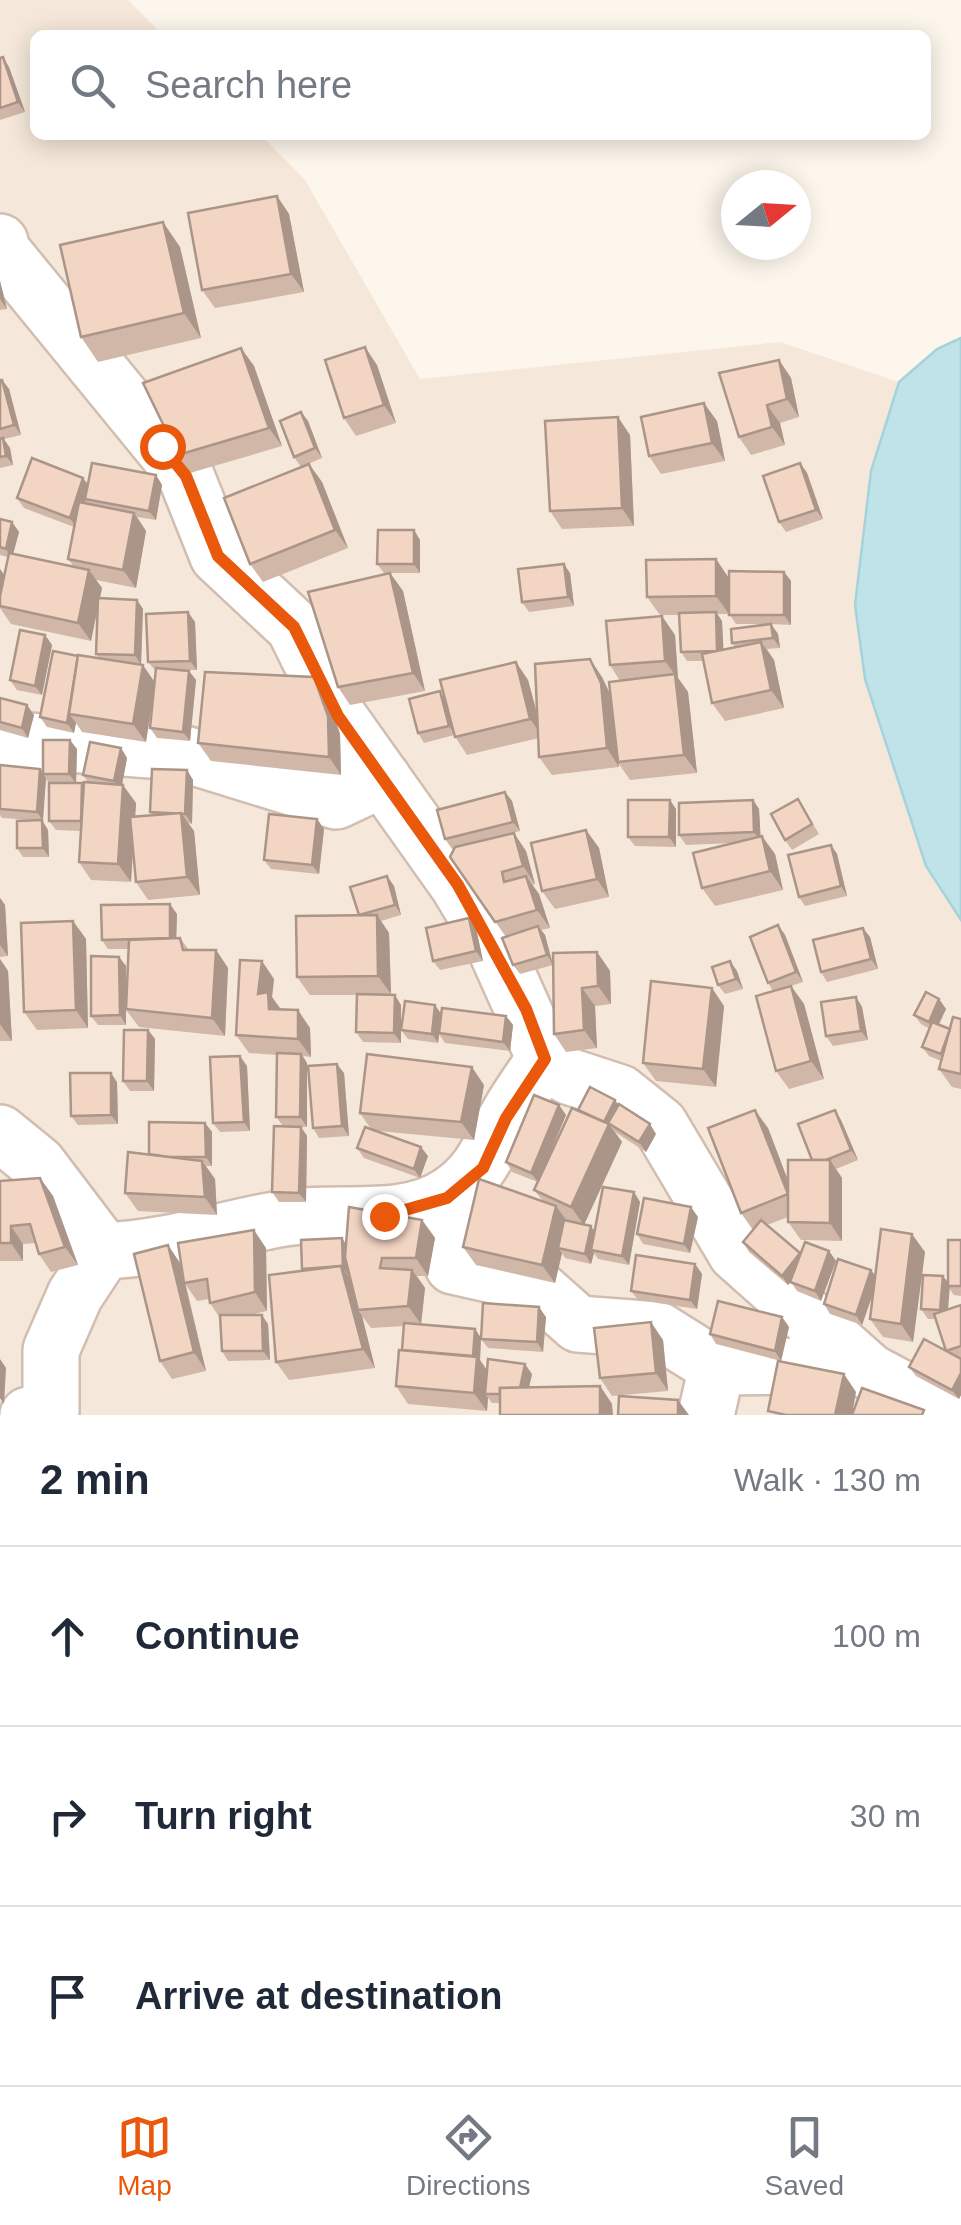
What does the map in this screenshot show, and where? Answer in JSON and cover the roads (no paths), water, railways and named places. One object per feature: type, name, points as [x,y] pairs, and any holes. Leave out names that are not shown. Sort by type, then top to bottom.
[{"type":"street","points":[[0,242],[2,251],[186,476],[218,556],[294,627],[338,716],[458,885],[495,946],[545,1059],[568,1076],[620,1093],[660,1125],[736,1253],[870,1372],[951,1415]]},
{"type":"street","points":[[0,738],[178,752],[336,801],[383,779]]},
{"type":"street","points":[[104,1251],[159,1248],[284,1218],[340,1212],[384,1216],[447,1198],[483,1168],[506,1118],[545,1059]]},
{"type":"street","points":[[0,1133],[38,1164],[104,1251]]},
{"type":"street","points":[[447,1198],[453,1266],[532,1284],[578,1324],[658,1330],[712,1391],[810,1366],[822,1329]]},
{"type":"street","points":[[28,1415],[51,1411],[50,1350],[75,1296],[104,1251]]},
{"type":"water","points":[[961,338],[961,920],[926,866],[865,679],[855,605],[871,471],[899,382],[937,349]]}]
